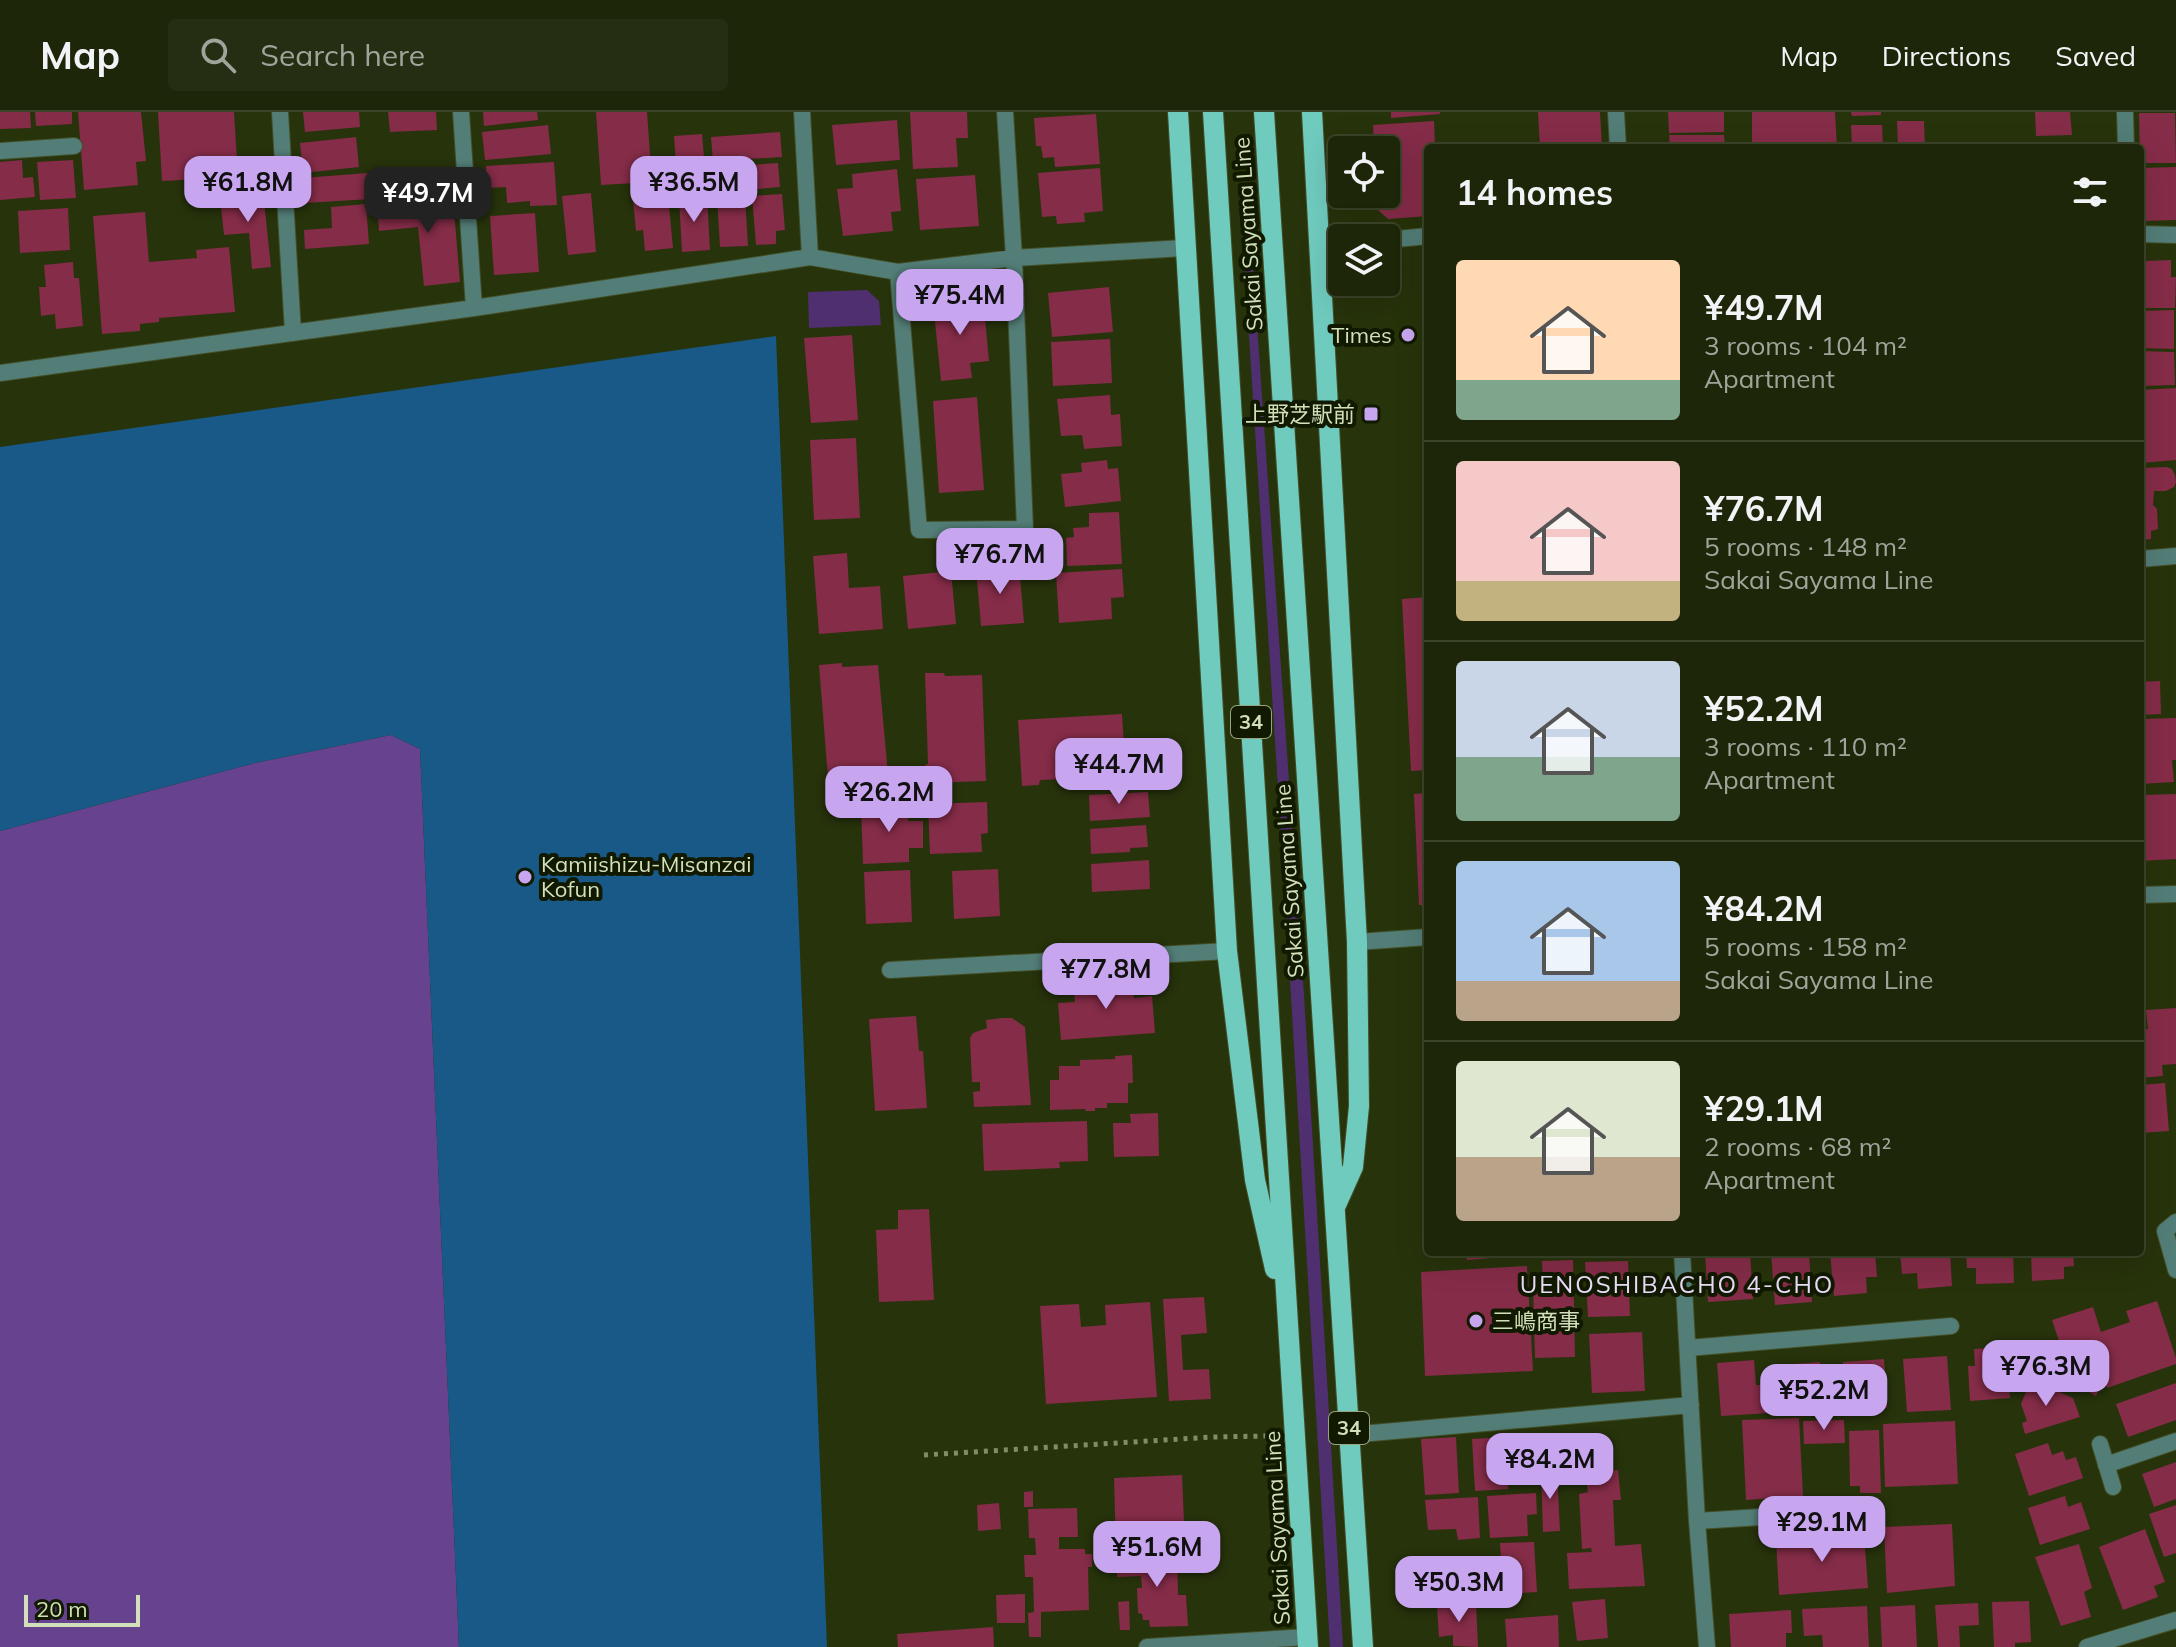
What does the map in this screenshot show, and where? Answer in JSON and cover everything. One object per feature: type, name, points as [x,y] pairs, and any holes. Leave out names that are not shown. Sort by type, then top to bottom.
[{"type":"main road","points":[[1178,112],[1227,951],[1255,1180],[1288,1331]]},
{"type":"main road","name":"Sakai Sayama Line","points":[[1213,112],[1307,1642]]},
{"type":"main road","name":"Sakai Sayama Line","points":[[1264,112],[1363,1647]]},
{"type":"main road","points":[[1312,112],[1357,942],[1359,1106],[1353,1167],[1334,1209]]},
{"type":"street","points":[[280,112],[293,333]]},
{"type":"street","points":[[461,112],[474,308]]},
{"type":"street","points":[[802,112],[810,257]]},
{"type":"street","points":[[898,272],[919,530],[1025,529],[1005,112]]},
{"type":"street","points":[[1616,112],[1618,144]]},
{"type":"street","points":[[2125,112],[2126,144]]},
{"type":"street","points":[[0,151],[74,146]]},
{"type":"street","points":[[2144,234],[2176,235]]},
{"type":"street","points":[[1400,239],[1424,236]]},
{"type":"street","points":[[1320,245],[1328,244]]},
{"type":"street","points":[[0,373],[474,308],[810,257],[898,272],[1014,258],[1184,248]]},
{"type":"street","points":[[2144,559],[2176,556]]},
{"type":"street","points":[[2144,895],[2176,894]]},
{"type":"street","points":[[1357,942],[1424,937]]},
{"type":"street","points":[[890,970],[1227,951]]},
{"type":"street","points":[[2176,1222],[2165,1231],[2176,1270]]},
{"type":"street","points":[[1682,1256],[1707,1647]]},
{"type":"street","points":[[1688,1348],[1951,1326]]},
{"type":"street","points":[[1349,1435],[1691,1405]]},
{"type":"street","points":[[2106,1465],[2176,1441]]},
{"type":"street","points":[[2100,1444],[2113,1487]]},
{"type":"street","points":[[1697,1521],[1875,1510]]},
{"type":"street","points":[[2087,1647],[2176,1620]]},
{"type":"street","points":[[1147,1647],[1307,1642]]},
{"type":"path","points":[[924,1455],[1296,1435]]},
{"type":"shaded area","points":[[1249,210],[1304,995],[1343,1647],[1330,1647],[1241,212]]},
{"type":"shaded area","points":[[867,290],[879,301],[881,325],[809,328],[808,292]]},
{"type":"shaded area","points":[[391,735],[420,749],[459,1647],[0,1647],[0,831],[255,763]]},
{"type":"water","points":[[776,336],[827,1647],[459,1647],[420,749],[391,735],[255,763],[0,831],[0,447]]},
{"type":"building","points":[[0,112],[30,112],[31,128],[0,129]]},
{"type":"building","points":[[35,112],[72,112],[72,124],[36,126]]},
{"type":"building","points":[[78,112],[141,112],[146,161],[136,162],[138,185],[84,190]]},
{"type":"building","points":[[158,112],[234,112],[238,177],[162,181]]},
{"type":"building","points":[[303,112],[359,112],[360,127],[305,132]]},
{"type":"building","points":[[388,112],[436,112],[437,130],[390,132]]},
{"type":"building","points":[[483,112],[537,112],[538,120],[484,126]]},
{"type":"building","points":[[596,112],[647,112],[652,182],[601,185]]},
{"type":"building","points":[[910,112],[967,112],[968,138],[956,138],[958,167],[913,169]]},
{"type":"building","points":[[1391,112],[1440,112],[1440,114],[1391,118]]},
{"type":"building","points":[[1538,112],[1600,112],[1602,144],[1540,144]]},
{"type":"building","points":[[1668,112],[1724,112],[1724,132],[1669,133]]},
{"type":"building","points":[[1752,112],[1835,112],[1837,144],[1752,144]]},
{"type":"building","points":[[1851,112],[1881,112],[1881,115],[1852,116]]},
{"type":"building","points":[[2035,112],[2070,112],[2072,135],[2036,136]]},
{"type":"building","points":[[2139,113],[2175,113],[2176,163],[2144,163],[2144,144],[2140,144]]},
{"type":"building","points":[[1096,114],[1100,164],[1055,167],[1054,157],[1043,158],[1041,146],[1036,146],[1034,118]]},
{"type":"building","points":[[897,120],[900,160],[836,165],[832,125]]},
{"type":"building","points":[[1434,121],[1435,144],[1424,144],[1424,216],[1388,219],[1378,210],[1400,208],[1400,136],[1373,136],[1373,125]]},
{"type":"building","points":[[1897,121],[1924,121],[1925,144],[1898,144]]},
{"type":"building","points":[[548,125],[551,154],[485,160],[482,132]]},
{"type":"building","points":[[1851,125],[1882,125],[1883,144],[1852,144]]},
{"type":"building","points":[[780,132],[782,157],[713,161],[711,137]]},
{"type":"building","points":[[702,134],[707,191],[678,193],[674,136]]},
{"type":"building","points":[[1669,135],[1724,135],[1725,144],[1670,144]]},
{"type":"building","points":[[356,137],[359,167],[303,173],[300,143]]},
{"type":"building","points":[[22,160],[23,178],[33,177],[35,197],[0,200],[0,162]]},
{"type":"building","points":[[73,160],[76,198],[40,200],[37,162]]},
{"type":"building","points":[[554,162],[557,205],[530,206],[530,201],[507,203],[506,187],[487,188],[486,166]]},
{"type":"building","points":[[778,163],[780,187],[722,192],[720,167]]},
{"type":"building","points":[[439,167],[441,194],[395,197],[394,170]]},
{"type":"building","points":[[2176,167],[2176,220],[2144,221],[2144,168]]},
{"type":"building","points":[[1100,168],[1103,211],[1084,213],[1085,222],[1057,224],[1056,216],[1042,217],[1038,173]]},
{"type":"building","points":[[897,169],[901,211],[891,212],[893,231],[843,236],[837,189],[853,188],[852,174]]},
{"type":"building","points":[[368,173],[371,199],[304,203],[302,178]]},
{"type":"building","points":[[975,175],[979,226],[920,230],[916,179]]},
{"type":"building","points":[[660,186],[661,197],[668,196],[673,248],[645,251],[643,230],[636,231],[632,188]]},
{"type":"building","points":[[263,192],[271,267],[252,269],[249,233],[224,235],[220,197]]},
{"type":"building","points":[[591,193],[596,252],[568,255],[562,196]]},
{"type":"building","points":[[782,194],[785,230],[776,231],[776,244],[756,245],[752,196]]},
{"type":"building","points":[[745,196],[748,246],[720,247],[717,197]]},
{"type":"building","points":[[707,197],[710,250],[682,252],[679,198]]},
{"type":"building","points":[[453,198],[460,282],[424,286],[418,227],[379,231],[377,205]]},
{"type":"building","points":[[366,204],[369,244],[305,249],[304,230],[332,228],[331,207]]},
{"type":"building","points":[[68,208],[70,250],[20,253],[18,211]]},
{"type":"building","points":[[145,212],[149,262],[197,258],[196,250],[229,247],[235,312],[159,318],[159,322],[140,324],[140,331],[102,334],[93,216]]},
{"type":"building","points":[[535,213],[539,272],[494,275],[490,216]]},
{"type":"building","points":[[2171,260],[2171,277],[2176,277],[2175,308],[2145,308],[2145,261]]},
{"type":"building","points":[[73,262],[74,278],[79,278],[83,326],[56,329],[55,314],[41,316],[39,287],[46,287],[44,265]]},
{"type":"building","points":[[1109,287],[1113,332],[1052,337],[1048,293]]},
{"type":"building","points":[[983,297],[989,361],[970,363],[972,378],[941,381],[933,302]]},
{"type":"building","points":[[2174,310],[2174,349],[2144,348],[2144,311]]},
{"type":"building","points":[[852,335],[858,420],[811,423],[804,338]]},
{"type":"building","points":[[1110,339],[1112,383],[1053,386],[1051,342]]},
{"type":"building","points":[[2144,351],[2174,352],[2175,385],[2144,386]]},
{"type":"building","points":[[2176,388],[2176,460],[2144,463],[2144,390]]},
{"type":"building","points":[[1110,395],[1111,415],[1120,414],[1122,446],[1084,449],[1082,435],[1061,436],[1057,399]]},
{"type":"building","points":[[977,397],[984,490],[939,493],[933,401]]},
{"type":"building","points":[[856,438],[860,518],[814,520],[810,440]]},
{"type":"building","points":[[1107,460],[1108,469],[1118,468],[1121,501],[1065,507],[1061,474],[1082,472],[1081,463]]},
{"type":"building","points":[[2144,468],[2172,469],[2176,482],[2166,491],[2154,491],[2153,505],[2157,509],[2158,529],[2151,531],[2151,539],[2144,540]]},
{"type":"building","points":[[1119,512],[1122,564],[1067,566],[1066,538],[1074,537],[1073,528],[1089,527],[1089,513]]},
{"type":"building","points":[[847,553],[849,588],[880,586],[883,629],[819,634],[813,556]]},
{"type":"building","points":[[1019,565],[1024,623],[981,626],[976,568]]},
{"type":"building","points":[[1122,569],[1124,597],[1111,598],[1112,619],[1059,623],[1056,573]]},
{"type":"building","points":[[951,571],[956,624],[908,629],[903,576]]},
{"type":"building","points":[[1424,597],[1424,770],[1411,771],[1402,599]]},
{"type":"building","points":[[842,663],[842,667],[878,665],[889,785],[829,790],[819,665]]},
{"type":"building","points":[[925,673],[982,675],[986,781],[926,783]]},
{"type":"building","points":[[2160,681],[2161,714],[2144,715],[2144,682]]},
{"type":"building","points":[[1122,714],[1126,779],[1040,780],[1039,785],[1022,786],[1018,720]]},
{"type":"building","points":[[2176,718],[2176,760],[2172,760],[2174,782],[2144,784],[2144,719]]},
{"type":"building","points":[[1148,792],[1150,817],[1090,821],[1089,795]]},
{"type":"building","points":[[1424,793],[1424,905],[1419,905],[1414,794]]},
{"type":"building","points":[[2176,794],[2176,859],[2144,861],[2144,795]]},
{"type":"building","points":[[987,802],[988,833],[981,834],[982,852],[930,854],[928,804]]},
{"type":"building","points":[[907,804],[908,821],[923,821],[923,848],[909,848],[909,862],[863,864],[861,805]]},
{"type":"building","points":[[1146,825],[1148,847],[1130,848],[1130,852],[1091,854],[1090,829]]},
{"type":"building","points":[[1149,860],[1150,889],[1092,892],[1091,864]]},
{"type":"building","points":[[998,869],[1000,916],[954,919],[952,871]]},
{"type":"building","points":[[910,870],[912,922],[866,924],[864,872]]},
{"type":"building","points":[[1132,979],[1134,998],[1152,996],[1155,1033],[1061,1040],[1058,1003],[1075,1002],[1073,983]]},
{"type":"building","points":[[2176,1008],[2176,1064],[2162,1065],[2163,1076],[2144,1078],[2144,1029],[2148,1029],[2146,1010]]},
{"type":"building","points":[[916,1016],[919,1051],[923,1051],[927,1108],[875,1111],[869,1019]]},
{"type":"building","points":[[1012,1018],[1025,1027],[1031,1105],[974,1107],[973,1092],[980,1091],[980,1082],[972,1082],[970,1038],[973,1033],[987,1028],[986,1020]]},
{"type":"building","points":[[1132,1055],[1133,1083],[1128,1083],[1128,1103],[1107,1103],[1107,1108],[1095,1108],[1095,1111],[1050,1110],[1050,1080],[1059,1080],[1059,1066],[1080,1066],[1080,1060]]},
{"type":"building","points":[[2165,1083],[2169,1131],[2144,1133],[2144,1085]]},
{"type":"building","points":[[1158,1113],[1159,1156],[1114,1157],[1113,1123],[1131,1123],[1130,1114]]},
{"type":"building","points":[[1087,1121],[1088,1161],[1059,1162],[1060,1168],[984,1171],[982,1124]]},
{"type":"building","points":[[929,1209],[934,1300],[879,1302],[876,1230],[898,1229],[898,1210]]},
{"type":"building","points":[[1467,1256],[1505,1256],[1505,1257],[1467,1260]]},
{"type":"building","points":[[1705,1256],[1750,1256],[1753,1299],[1708,1302]]},
{"type":"building","points":[[1771,1256],[1809,1256],[1812,1302],[1775,1305]]},
{"type":"building","points":[[1830,1256],[1875,1256],[1877,1277],[1866,1277],[1867,1293],[1834,1296]]},
{"type":"building","points":[[1900,1256],[1950,1256],[1952,1286],[1918,1289],[1917,1273],[1902,1274]]},
{"type":"building","points":[[1966,1256],[2013,1256],[2014,1283],[1976,1284],[1976,1268],[1967,1268]]},
{"type":"building","points":[[2031,1256],[2073,1256],[2074,1266],[2064,1267],[2064,1279],[2032,1281]]},
{"type":"building","points":[[1573,1260],[1575,1357],[1535,1358],[1533,1284],[1543,1284],[1542,1261]]},
{"type":"building","points":[[1628,1261],[1630,1316],[1588,1317],[1585,1262]]},
{"type":"building","name":"三嶋商事","points":[[1527,1266],[1533,1371],[1425,1376],[1421,1272]]},
{"type":"building","points":[[1204,1297],[1207,1333],[1181,1335],[1183,1370],[1209,1369],[1211,1399],[1169,1401],[1163,1299]]},
{"type":"building","points":[[2157,1301],[2176,1364],[2107,1388],[2101,1370],[2072,1380],[2052,1320],[2093,1307],[2101,1332],[2130,1322],[2126,1311]]},
{"type":"building","points":[[1150,1302],[1157,1397],[1046,1404],[1040,1306],[1079,1304],[1081,1327],[1106,1325],[1105,1305]]},
{"type":"building","points":[[1642,1332],[1645,1391],[1592,1393],[1589,1334]]},
{"type":"building","points":[[2017,1346],[2018,1374],[2008,1374],[2010,1398],[1970,1401],[1968,1366],[1975,1366],[1974,1349]]},
{"type":"building","points":[[1947,1356],[1951,1410],[1907,1412],[1903,1359]]},
{"type":"building","points":[[1884,1359],[1887,1408],[1846,1411],[1843,1362]]},
{"type":"building","points":[[1754,1360],[1756,1385],[1767,1385],[1769,1413],[1721,1416],[1717,1363]]},
{"type":"building","points":[[1820,1362],[1824,1410],[1786,1414],[1781,1365]]},
{"type":"building","points":[[2082,1378],[2100,1387],[2096,1396],[2078,1386]]},
{"type":"building","points":[[2031,1380],[2073,1398],[2080,1417],[2025,1434],[2022,1423],[2027,1421],[2021,1404]]},
{"type":"building","points":[[2176,1383],[2176,1420],[2128,1437],[2116,1404]]},
{"type":"building","points":[[1799,1418],[1803,1496],[1746,1500],[1742,1420]]},
{"type":"building","points":[[1844,1420],[1845,1443],[1804,1444],[1803,1421]]},
{"type":"building","points":[[1955,1421],[1958,1484],[1885,1487],[1883,1424]]},
{"type":"building","points":[[1879,1430],[1881,1493],[1860,1493],[1860,1486],[1850,1486],[1849,1431]]},
{"type":"building","points":[[1456,1437],[1459,1493],[1425,1495],[1421,1439]]},
{"type":"building","points":[[1506,1437],[1508,1489],[1475,1491],[1472,1439]]},
{"type":"building","points":[[2048,1443],[2052,1455],[2063,1451],[2066,1460],[2076,1457],[2083,1478],[2029,1496],[2015,1454]]},
{"type":"building","points":[[2176,1462],[2176,1499],[2154,1507],[2142,1474]]},
{"type":"building","points":[[1608,1465],[1608,1471],[1618,1470],[1621,1500],[1613,1500],[1615,1546],[1641,1544],[1645,1586],[1569,1589],[1567,1553],[1592,1552],[1591,1548],[1582,1549],[1579,1494],[1588,1492],[1585,1475],[1593,1475],[1591,1466]]},
{"type":"building","points":[[1557,1469],[1560,1531],[1543,1532],[1541,1470]]},
{"type":"building","points":[[1182,1475],[1185,1546],[1116,1548],[1114,1478]]},
{"type":"building","points":[[1033,1491],[1033,1507],[1024,1507],[1024,1492]]},
{"type":"building","points":[[1536,1493],[1537,1514],[1527,1515],[1528,1536],[1490,1538],[1487,1496]]},
{"type":"building","points":[[2065,1496],[2068,1507],[2081,1502],[2090,1529],[2040,1545],[2028,1508]]},
{"type":"building","points":[[1478,1497],[1480,1538],[1458,1540],[1456,1529],[1428,1530],[1425,1500]]},
{"type":"building","points":[[999,1503],[1001,1529],[978,1531],[977,1505]]},
{"type":"building","points":[[2176,1505],[2176,1553],[2164,1557],[2149,1514]]},
{"type":"building","points":[[1077,1508],[1078,1537],[1059,1537],[1059,1549],[1085,1549],[1085,1554],[1092,1554],[1092,1567],[1088,1567],[1089,1610],[1041,1612],[1041,1637],[1029,1637],[1028,1613],[1034,1612],[1033,1577],[1025,1577],[1024,1555],[1036,1555],[1035,1538],[1029,1538],[1028,1509]]},
{"type":"building","points":[[1952,1524],[1955,1586],[1887,1593],[1884,1527]]},
{"type":"building","points":[[2145,1529],[2165,1582],[2154,1586],[2158,1597],[2123,1610],[2099,1547]]},
{"type":"building","points":[[1864,1533],[1868,1588],[1779,1595],[1776,1539]]},
{"type":"building","points":[[1534,1542],[1537,1592],[1503,1594],[1500,1543]]},
{"type":"building","points":[[2079,1544],[2092,1588],[2084,1592],[2091,1617],[2061,1626],[2035,1557]]},
{"type":"building","points":[[1177,1553],[1178,1595],[1186,1595],[1188,1626],[1150,1627],[1149,1620],[1143,1620],[1142,1614],[1138,1613],[1137,1588],[1142,1588],[1141,1576],[1117,1577],[1117,1562],[1128,1562],[1128,1555]]},
{"type":"building","points":[[1493,1559],[1495,1596],[1440,1600],[1439,1578],[1461,1576],[1460,1562]]},
{"type":"building","points":[[1025,1594],[1025,1623],[997,1623],[996,1595]]},
{"type":"building","points":[[1605,1599],[1608,1638],[1577,1641],[1572,1602]]},
{"type":"building","points":[[1129,1601],[1130,1630],[1120,1630],[1118,1602]]},
{"type":"building","points":[[2029,1601],[2031,1642],[2015,1643],[2015,1647],[1994,1647],[1992,1602]]},
{"type":"building","points":[[1978,1603],[1979,1625],[1959,1626],[1960,1647],[1938,1647],[1935,1605]]},
{"type":"building","points":[[1476,1604],[1478,1647],[1453,1646],[1453,1635],[1439,1637],[1437,1607]]},
{"type":"building","points":[[1915,1605],[1917,1647],[1882,1647],[1880,1607]]},
{"type":"building","points":[[1867,1606],[1869,1647],[1823,1647],[1822,1635],[1804,1636],[1802,1609]]},
{"type":"building","points":[[1791,1610],[1792,1633],[1786,1633],[1786,1647],[1731,1647],[1729,1614]]},
{"type":"building","points":[[1558,1615],[1559,1647],[1507,1647],[1505,1619]]},
{"type":"building","points":[[993,1627],[994,1647],[898,1647],[897,1634]]},
{"type":"place","name":"Times","points":[[1408,335]]},
{"type":"place","name":"上野芝駅前","points":[[1371,414]]},
{"type":"place","name":"Kamiishizu-Misanzai Kofun","points":[[525,877]]},
{"type":"place","name":"三嶋商事","points":[[1476,1321]]},
{"type":"district","name":"UENOSHIBACHO 4-CHO","points":[[1677,1285]]}]
